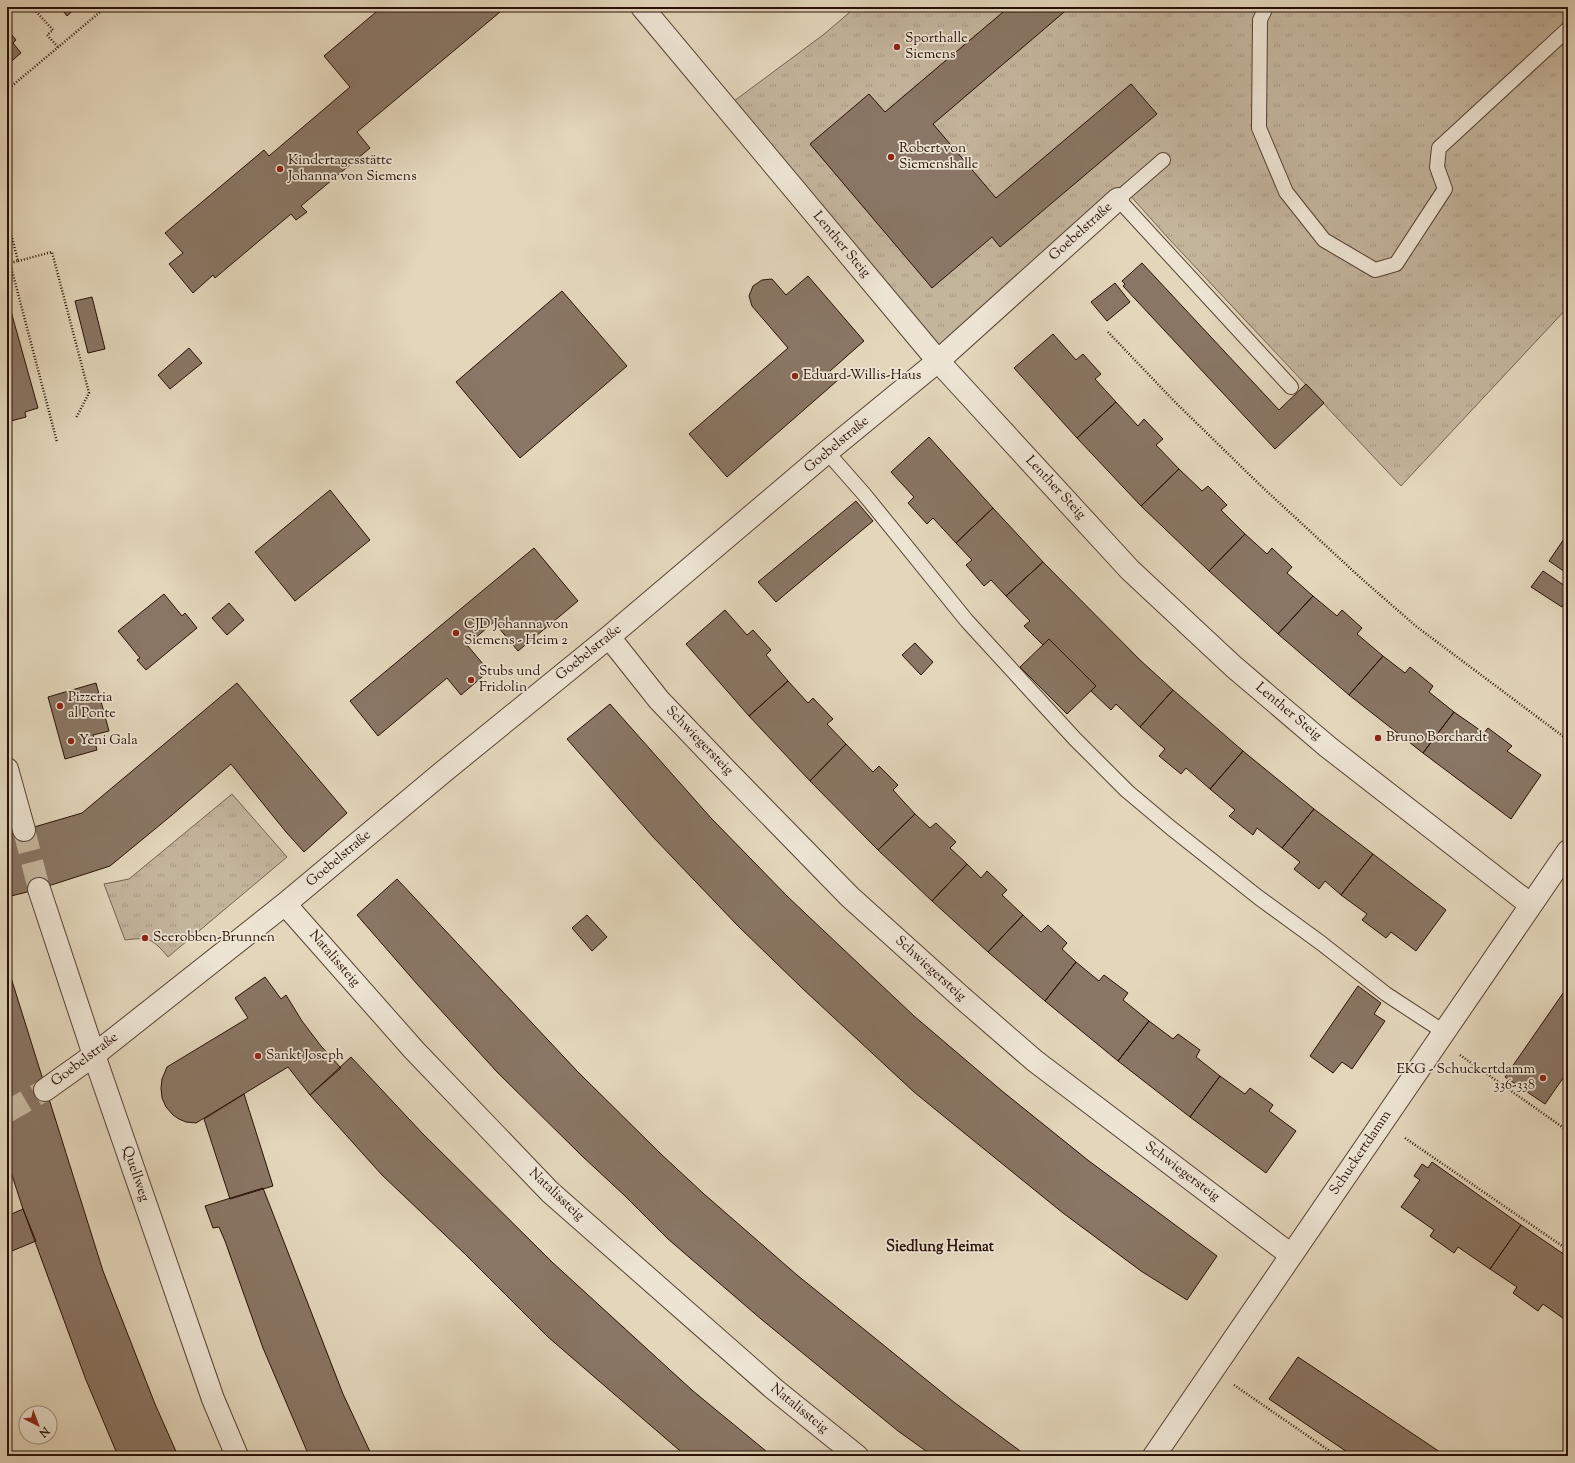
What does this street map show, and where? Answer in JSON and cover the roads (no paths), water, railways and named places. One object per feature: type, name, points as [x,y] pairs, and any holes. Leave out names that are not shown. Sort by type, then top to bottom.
[{"type":"street","name":"Lenther Steig","points":[[642,7],[938,361],[1130,570],[1234,666],[1328,747],[1531,905]]},
{"type":"street","name":"Goebelstraße","points":[[45,1090],[94,1055],[285,904],[443,772],[609,638],[827,452],[938,361],[1118,199]]},
{"type":"street","name":"Schwiegersteig","points":[[609,638],[659,700],[850,897],[960,996],[1035,1060],[1291,1256]]},
{"type":"street","points":[[7,769],[24,830]]},
{"type":"street","name":"Schuckertdamm","points":[[1154,1456],[1568,851]]},
{"type":"street","name":"Quellweg","points":[[39,889],[94,1055],[213,1399],[237,1456]]},
{"type":"street","name":"Natalissteig","points":[[285,904],[414,1050],[550,1192],[774,1389],[857,1456]]},
{"type":"lane","points":[[1266,7],[1260,20],[1259,128],[1286,192],[1324,240],[1375,270],[1396,264],[1445,189],[1437,167],[1439,148],[1568,29]]},
{"type":"lane","points":[[1163,160],[1118,199],[1291,388]]},
{"type":"lane","points":[[827,452],[864,494],[967,621],[1075,739],[1127,791],[1258,897],[1321,943],[1386,994],[1444,1032]]},
{"type":"tunnel","points":[[24,830],[39,889]]},
{"type":"tunnel","points":[[7,1112],[45,1090]]},
{"type":"place","name":"Sporthalle Siemens","points":[[897,47]]},
{"type":"place","name":"Robert von Siemenshalle","points":[[891,157]]},
{"type":"place","name":"Kindertagesstätte Johanna von Siemens","points":[[280,169]]},
{"type":"place","name":"Eduard-Willis-Haus","points":[[795,376]]},
{"type":"place","name":"CJD Johanna von Siemens - Heim 2","points":[[456,633]]},
{"type":"place","name":"Stubs und Fridolin","points":[[471,680]]},
{"type":"place","name":"Pizzeria al Ponte","points":[[60,706]]},
{"type":"place","name":"Bruno Borchardt","points":[[1378,738]]},
{"type":"place","name":"Yeni Gala","points":[[71,741]]},
{"type":"place","name":"Seerobben-Brunnen","points":[[145,938]]},
{"type":"place","name":"Sankt Joseph","points":[[258,1056]]},
{"type":"place","name":"EKG - Schuckertdamm 336-338","points":[[1543,1078]]},
{"type":"district","name":"Siedlung Heimat","points":[[940,1247]]}]
